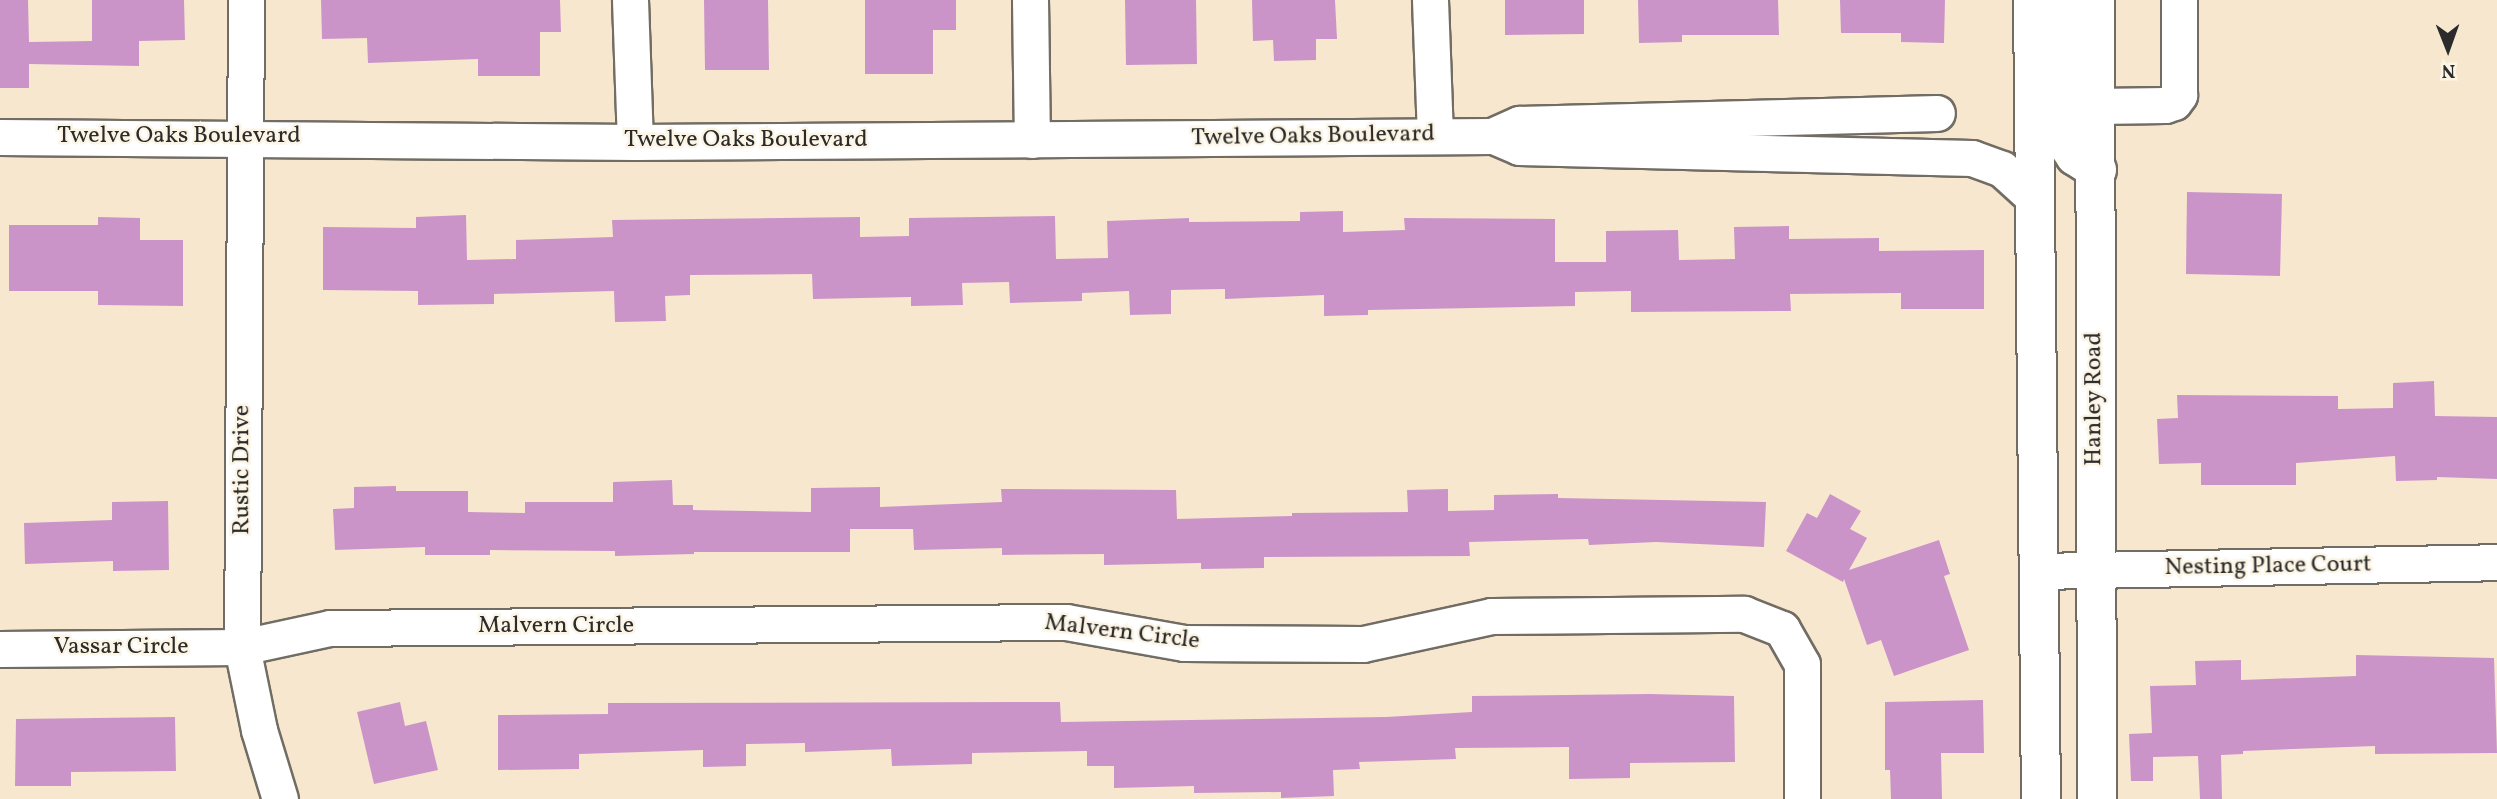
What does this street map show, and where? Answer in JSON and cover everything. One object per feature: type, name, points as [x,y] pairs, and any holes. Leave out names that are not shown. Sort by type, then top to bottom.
[{"type":"main road","points":[[2033,0],[2041,799]]},
{"type":"main road","points":[[2062,0],[2063,138],[2075,156],[2097,170]]},
{"type":"main road","name":"Hanley Road","points":[[2095,0],[2097,170],[2094,570],[2097,799]]},
{"type":"street","name":"Rustic Drive","points":[[246,0],[242,647],[259,730],[280,799]]},
{"type":"street","points":[[630,0],[635,142]]},
{"type":"street","points":[[1030,0],[1032,140]]},
{"type":"street","points":[[1430,0],[1435,136]]},
{"type":"street","points":[[2096,106],[2165,105],[2174,102],[2179,95],[2179,0]]},
{"type":"street","name":"Twelve Oaks Boulevard","points":[[1492,136],[1519,124],[1937,113]]},
{"type":"street","points":[[1863,114],[1863,156]]},
{"type":"street","name":"Twelve Oaks Boulevard","points":[[0,137],[635,142],[1492,136],[1519,147],[1972,158],[2002,169],[2035,199]]},
{"type":"street","name":"Nesting Place Court","points":[[2038,571],[2497,562]]},
{"type":"street","name":"Malvern Circle","points":[[242,647],[330,628],[1066,622],[1184,643],[1363,644],[1491,616],[1744,614],[1782,629],[1802,664],[1802,799]]},
{"type":"street","name":"Vassar Circle","points":[[0,649],[242,647]]},
{"type":"building","points":[[0,0],[28,0],[29,42],[92,41],[92,0],[184,0],[185,40],[139,41],[139,66],[29,64],[29,88],[0,88]]},
{"type":"building","points":[[321,0],[560,0],[561,32],[540,32],[540,76],[478,76],[478,59],[368,63],[367,38],[322,39]]},
{"type":"building","points":[[704,0],[768,0],[769,70],[705,70]]},
{"type":"building","points":[[865,0],[956,0],[956,30],[933,30],[933,74],[865,74]]},
{"type":"building","points":[[1125,0],[1196,0],[1197,64],[1126,65]]},
{"type":"building","points":[[1252,0],[1335,0],[1337,39],[1316,39],[1316,60],[1274,61],[1273,40],[1253,41]]},
{"type":"building","points":[[1505,0],[1584,0],[1584,34],[1505,35]]},
{"type":"building","points":[[1638,0],[1778,0],[1779,35],[1682,35],[1682,42],[1639,43]]},
{"type":"building","points":[[1840,0],[1945,0],[1944,43],[1901,42],[1901,33],[1841,33]]},
{"type":"building","points":[[2187,192],[2282,194],[2280,276],[2186,274]]},
{"type":"building","points":[[1343,211],[1343,232],[1405,230],[1404,218],[1555,219],[1555,262],[1606,262],[1606,231],[1678,230],[1679,260],[1735,259],[1734,227],[1789,226],[1789,239],[1879,238],[1879,251],[1984,250],[1984,309],[1901,309],[1901,293],[1790,294],[1791,311],[1631,312],[1631,291],[1575,292],[1575,306],[1368,310],[1368,315],[1324,316],[1324,295],[1225,299],[1225,289],[1171,290],[1171,314],[1130,315],[1129,291],[1082,293],[1082,301],[1010,303],[1009,282],[962,283],[963,305],[911,306],[911,297],[813,299],[812,274],[690,275],[690,295],[665,296],[666,321],[615,322],[614,291],[494,294],[494,304],[418,305],[418,291],[323,290],[323,227],[416,228],[416,217],[466,215],[467,260],[516,259],[516,240],[613,237],[612,220],[860,217],[860,237],[909,236],[909,218],[1055,216],[1056,259],[1108,258],[1107,221],[1189,218],[1189,222],[1300,221],[1300,212]]},
{"type":"building","points":[[98,217],[140,218],[140,240],[183,240],[183,306],[98,305],[98,291],[9,291],[9,225],[98,225]]},
{"type":"building","points":[[2434,381],[2435,416],[2497,417],[2497,479],[2437,477],[2437,480],[2396,481],[2395,456],[2296,463],[2296,485],[2201,485],[2201,463],[2159,464],[2157,419],[2178,418],[2177,395],[2338,396],[2338,409],[2393,408],[2393,383]]},
{"type":"building","points":[[672,480],[673,505],[693,505],[693,510],[811,512],[811,488],[880,487],[880,507],[1002,502],[1001,489],[1176,490],[1177,519],[1292,516],[1292,513],[1408,512],[1407,490],[1448,489],[1448,511],[1494,510],[1494,495],[1558,494],[1558,498],[1766,502],[1764,547],[1656,542],[1589,545],[1588,539],[1469,542],[1470,556],[1264,557],[1264,568],[1201,569],[1201,563],[1104,565],[1104,554],[1002,555],[1002,548],[914,550],[913,529],[850,529],[850,552],[694,552],[615,556],[615,551],[490,550],[490,555],[425,555],[425,547],[335,550],[333,509],[354,508],[354,487],[396,486],[396,491],[468,491],[468,512],[525,513],[525,502],[613,502],[613,482]]},
{"type":"building","points":[[1830,494],[1861,511],[1850,529],[1867,538],[1849,570],[1939,540],[1950,574],[1944,576],[1969,650],[1894,676],[1881,640],[1867,645],[1844,579],[1843,582],[1786,551],[1807,513],[1817,518]]},
{"type":"building","points":[[168,501],[169,570],[113,571],[113,561],[25,564],[24,523],[112,520],[112,502]]},
{"type":"building","points":[[2356,655],[2494,658],[2497,753],[2375,754],[2375,746],[2243,751],[2243,754],[2221,755],[2222,799],[2200,799],[2198,756],[2153,757],[2153,781],[2131,781],[2129,734],[2152,733],[2150,686],[2196,685],[2195,661],[2241,660],[2241,680],[2356,676]]},
{"type":"building","points":[[1472,696],[1734,696],[1735,762],[1630,763],[1630,778],[1569,779],[1569,747],[1455,748],[1456,759],[1359,762],[1360,769],[1333,770],[1334,796],[1281,798],[1281,792],[1194,793],[1194,786],[1114,788],[1114,766],[1087,766],[1087,751],[972,753],[972,764],[892,766],[891,749],[805,752],[805,743],[746,744],[746,766],[703,767],[703,750],[579,754],[579,769],[498,770],[498,715],[608,714],[608,703],[1060,702],[1061,722],[1386,717],[1472,712]]},
{"type":"building","points":[[1983,700],[1984,753],[1941,753],[1942,799],[1891,799],[1890,770],[1885,770],[1885,702]]},
{"type":"building","points":[[400,702],[405,726],[426,721],[438,770],[374,784],[357,712]]},
{"type":"building","points":[[175,717],[176,771],[71,772],[71,786],[15,786],[16,719]]}]
